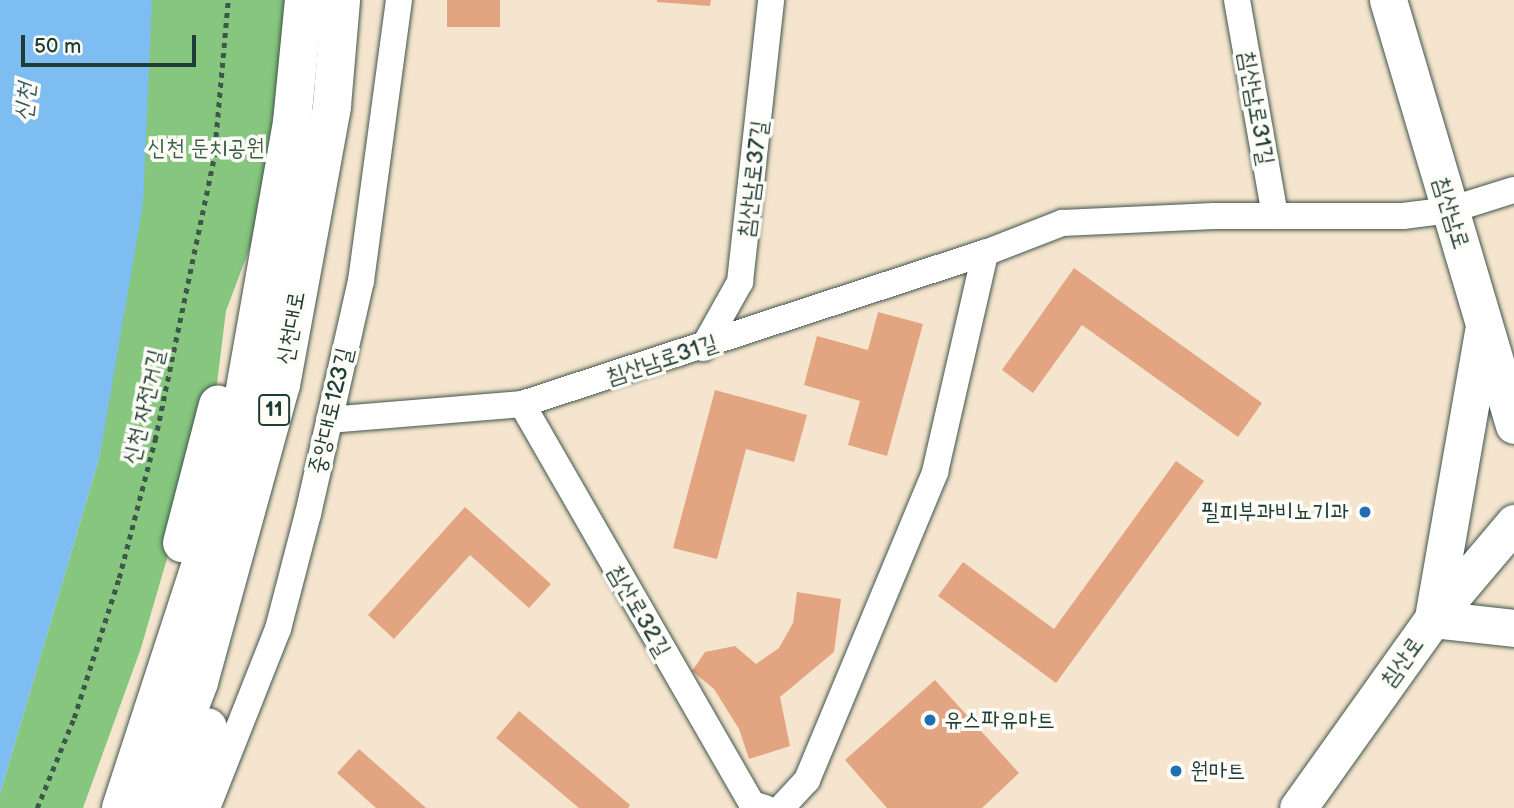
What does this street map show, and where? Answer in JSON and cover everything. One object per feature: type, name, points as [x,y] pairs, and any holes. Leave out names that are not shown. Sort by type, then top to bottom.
[{"type":"highway","name":"신천대로","points":[[121,808],[230,474],[292,122],[304,0]]},
{"type":"highway","name":"신천대로","points":[[151,808],[200,682],[281,385],[332,106],[341,0]]},
{"type":"highway","points":[[180,808],[253,589],[294,430],[332,222],[332,106]]},
{"type":"highway","points":[[95,808],[151,652],[209,447],[245,283],[292,122]]},
{"type":"main road","name":"침산남로","points":[[1388,0],[1450,209],[1499,332],[1514,425]]},
{"type":"main road","points":[[1499,332],[1433,619],[1514,628]]},
{"type":"main road","name":"침산로","points":[[1298,808],[1433,619],[1514,523]]},
{"type":"street","name":"중앙대로123길","points":[[207,808],[278,629],[328,420],[361,281],[399,0]]},
{"type":"street","name":"침산남로37길","points":[[703,348],[740,282],[771,0]]},
{"type":"street","name":"침산남로31길","points":[[1237,0],[1275,216]]},
{"type":"street","name":"침산남로31길","points":[[328,420],[522,404],[703,348],[985,253],[1062,223],[1275,216],[1403,216],[1450,209],[1514,190]]},
{"type":"street","points":[[781,808],[807,780],[935,472],[985,253]]},
{"type":"street","name":"침산로32길","points":[[522,404],[755,807]]},
{"type":"path","name":"신천 자전거길","points":[[37,808],[74,718],[103,628],[155,440],[214,158],[228,0]]},
{"type":"green space","name":"신천 둔치공원","points":[[148,0],[291,0],[276,178],[226,311],[209,447],[186,493],[141,648],[83,808],[0,808],[0,794],[100,455]]},
{"type":"water","name":"신천","points":[[0,0],[152,0],[143,204],[100,455],[0,794]]},
{"type":"building","points":[[447,0],[500,0],[500,27],[447,27]]},
{"type":"building","points":[[657,0],[711,0],[710,6]]},
{"type":"building","points":[[1074,268],[1262,403],[1238,437],[1082,325],[1033,393],[1002,370]]},
{"type":"building","points":[[878,312],[923,324],[887,456],[848,445],[860,401],[804,385],[817,336],[868,350]]},
{"type":"building","points":[[715,390],[807,415],[794,462],[746,449],[717,559],[673,548]]},
{"type":"building","points":[[1176,461],[1204,481],[1056,683],[938,596],[963,562],[1054,629]]},
{"type":"building","points":[[465,507],[551,584],[529,608],[470,555],[394,639],[368,615]]},
{"type":"building","points":[[797,592],[841,599],[834,652],[780,697],[790,746],[749,759],[739,729],[714,689],[692,671],[705,652],[735,646],[756,664],[779,648],[793,623]]},
{"type":"building","name":"유스파유마트","points":[[935,680],[1019,773],[982,808],[887,808],[845,760]]},
{"type":"building","points":[[519,711],[630,805],[628,808],[579,808],[496,738]]},
{"type":"building","points":[[359,749],[426,808],[376,808],[337,773]]},
{"type":"place","name":"필피부과비뇨기과","points":[[1365,512]]},
{"type":"place","name":"유스파유마트","points":[[930,720]]},
{"type":"place","name":"원마트","points":[[1176,771]]}]
